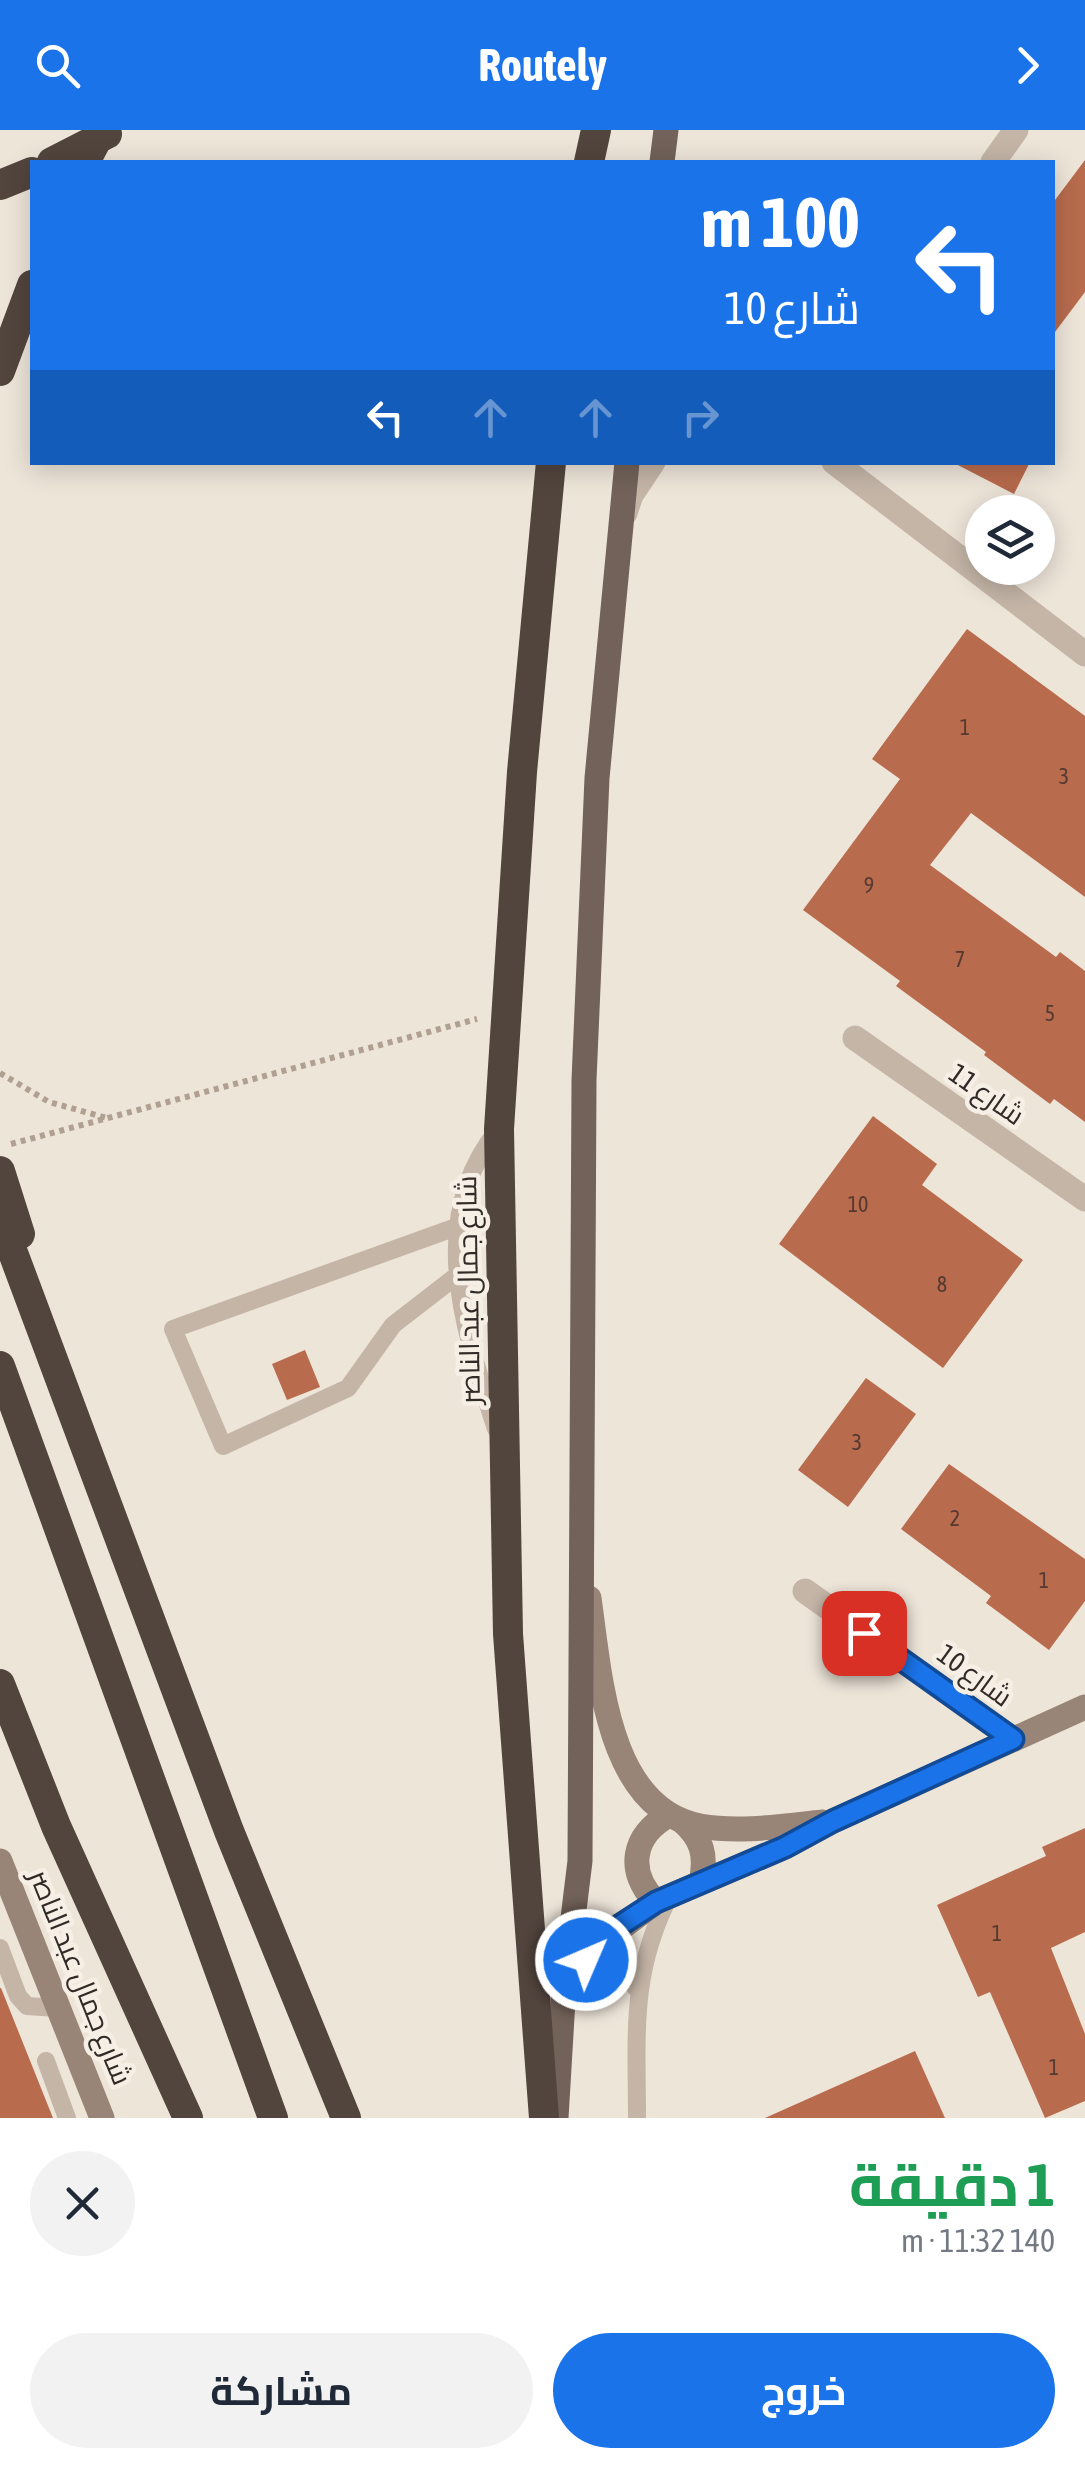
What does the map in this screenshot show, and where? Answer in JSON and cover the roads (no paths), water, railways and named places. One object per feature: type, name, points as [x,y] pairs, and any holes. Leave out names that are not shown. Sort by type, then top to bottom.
[{"type":"highway","points":[[86,160],[102,130]]},
{"type":"highway","points":[[56,160],[116,130]]},
{"type":"highway","points":[[589,160],[596,130]]},
{"type":"highway","points":[[0,186],[30,173]]},
{"type":"highway","points":[[0,370],[30,290]]},
{"type":"highway","name":"شارع جمال عبد الناصر","points":[[544,2118],[508,1634],[499,1129],[529,683],[552,465]]},
{"type":"highway","points":[[0,1172],[47,1344]]},
{"type":"highway","points":[[0,1218],[229,1830],[346,2118]]},
{"type":"highway","points":[[0,1366],[272,2118]]},
{"type":"highway","points":[[0,1684],[56,1826],[188,2118]]},
{"type":"main road","points":[[662,160],[666,130]]},
{"type":"main road","points":[[556,2118],[563,2000],[580,1860],[584,1080],[597,778],[627,465]]},
{"type":"street","points":[[994,160],[1016,130]]},
{"type":"street","points":[[619,532],[631,495],[652,465]]},
{"type":"street","points":[[838,465],[1085,654]]},
{"type":"street","name":"شارع 11","points":[[856,1038],[1085,1199]]},
{"type":"street","points":[[582,1544],[602,1686],[616,1742],[647,1798],[694,1832],[702,1847],[701,1882]]},
{"type":"street","name":"شارع 10","points":[[805,1590],[1013,1739]]},
{"type":"street","points":[[563,2000],[598,1945],[663,1900],[1085,1707]]},
{"type":"street","points":[[663,1900],[643,1890],[636,1855],[653,1824],[675,1818],[729,1829],[833,1821]]},
{"type":"street","name":"شارع جمال عبد الناصر","points":[[0,1861],[102,2118]]},
{"type":"lane","points":[[499,1129],[466,1180],[459,1226],[459,1274],[460,1313],[502,1448]]},
{"type":"lane","points":[[459,1226],[174,1329],[223,1446],[348,1388],[394,1325],[459,1274]]},
{"type":"lane","points":[[637,2118],[637,1992],[644,1952],[663,1900]]},
{"type":"lane","points":[[598,1945],[617,1953],[630,1969],[637,1992]]},
{"type":"lane","points":[[0,1948],[18,1996],[28,2006],[57,2008]]},
{"type":"lane","points":[[46,2061],[67,2118]]}]
